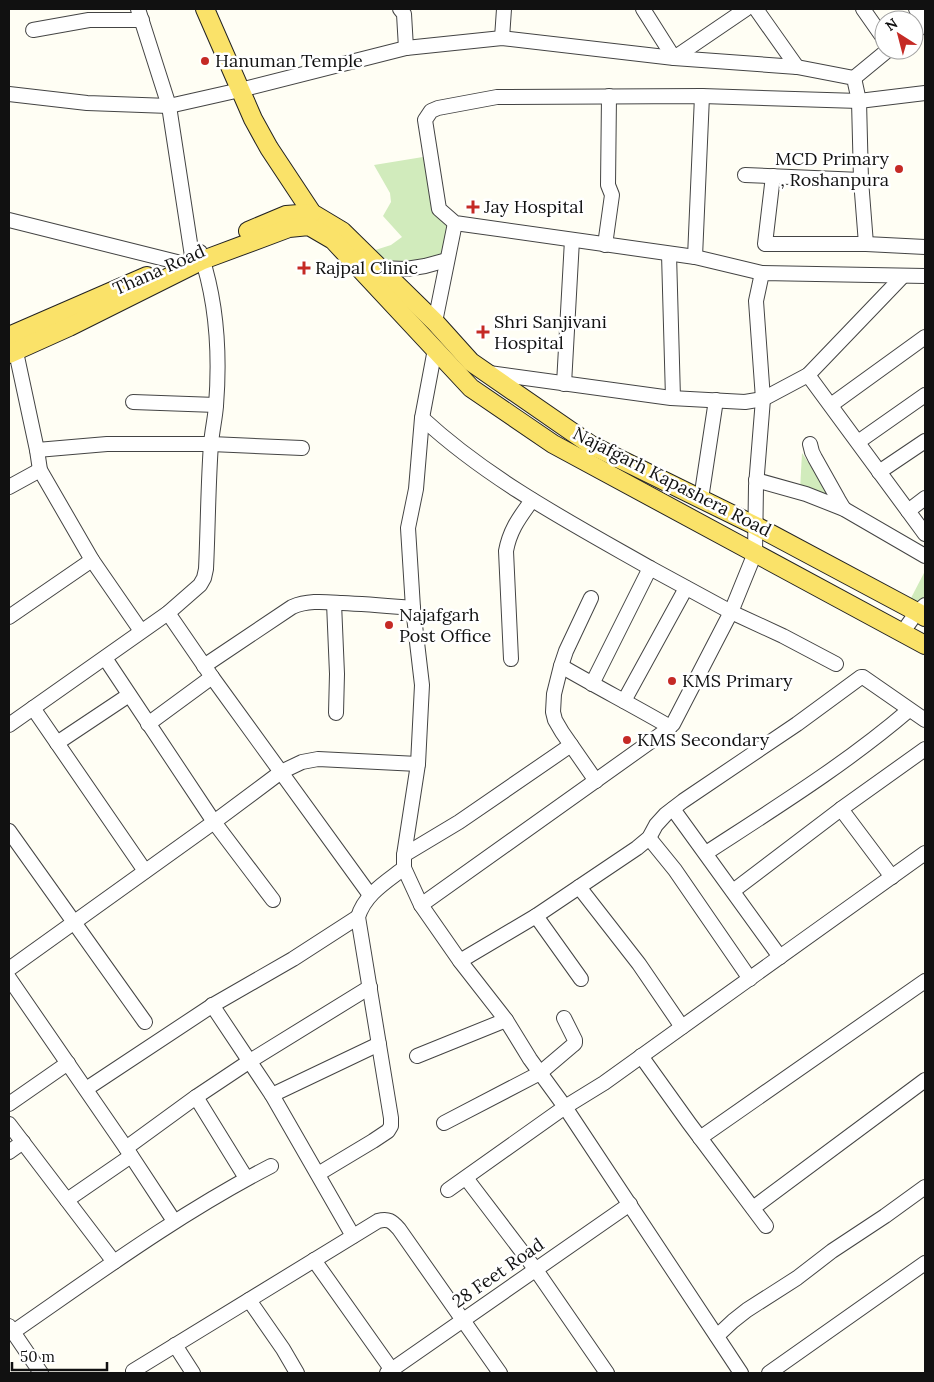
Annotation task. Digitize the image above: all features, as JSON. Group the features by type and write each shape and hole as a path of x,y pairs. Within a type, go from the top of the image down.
{"main road":[{"path":"206,9 253,118 310,220"},
{"name":"Thana Road","path":"11,344 286,215 310,220"},
{"name":"Najafgarh Kapashera Road","path":"310,220 342,231 434,322 471,362 591,445 756,526 922,611"},
{"name":"Najafgarh Kapashera Road","path":"310,220 333,240 471,388 553,444 925,645"},
{"path":"11,344 80,322 193,258"}],"street":[{"path":"400,9 404,14 406,48"},
{"path":"502,38 504,9"},
{"path":"643,9 674,58"},
{"path":"674,58 746,9"},
{"path":"756,9 797,67"},
{"path":"863,9 874,24"},
{"path":"916,9 925,23"},
{"path":"9,724 168,613 200,585 204,578 218,357 209,279 193,258 169,106 140,14 33,30"},
{"path":"9,94 87,103 169,106 406,48 502,38 674,58 797,67 854,78"},
{"path":"854,78 876,60"},
{"path":"854,78 859,101 861,180 866,244"},
{"path":"925,93 859,101 702,96 496,97 438,108 431,111 425,120 437,204 443,214 455,224 695,257 762,273 925,276"},
{"path":"605,245 612,195 608,184 609,96"},
{"path":"695,257 702,96"},
{"path":"745,174 861,180"},
{"path":"773,176 764,244 866,244 925,247"},
{"path":"9,220 193,258"},
{"path":"434,322 455,224"},
{"path":"564,384 572,240"},
{"path":"669,254 673,398"},
{"path":"378,268 406,269 448,260"},
{"path":"421,905 674,724 731,612 755,553 756,480 763,399 756,301 762,273"},
{"path":"486,373 673,398 745,402 763,399 808,375 903,276"},
{"path":"831,405 925,337"},
{"path":"11,344 37,450 40,470 92,560 141,631"},
{"path":"435,349 422,418 416,489 408,528 413,608 422,685 418,764 404,861 421,905 460,962 506,1020 530,1059 565,1107 742,1373"},
{"path":"808,375 925,534"},
{"path":"858,442 925,395"},
{"path":"701,499 716,400"},
{"path":"133,402 216,405"},
{"path":"422,418 444,438 508,485 549,511 731,612 783,636 836,664"},
{"path":"879,472 925,441"},
{"path":"37,450 107,444 211,444 302,448"},
{"path":"810,444 815,458 844,509"},
{"path":"9,487 40,470"},
{"path":"756,480 806,494 844,509 925,556"},
{"path":"908,511 925,498"},
{"path":"511,659 506,551 512,528 532,500"},
{"path":"9,617 92,560"},
{"path":"592,684 650,568"},
{"path":"624,701 686,588"},
{"path":"592,598 560,666 554,694 553,712 555,720 596,781"},
{"path":"148,724 208,672 292,606 301,603 334,603 413,608"},
{"path":"334,603 337,674 336,713"},
{"path":"902,633 922,611"},
{"path":"168,613 208,672 370,895"},
{"path":"104,658 214,822 273,900"},
{"path":"560,666 670,727"},
{"path":"460,962 536,916 638,848 649,838 656,825 673,809 861,677 925,720"},
{"path":"57,743 129,695"},
{"path":"33,708 145,871"},
{"path":"706,853 849,757 909,710"},
{"path":"318,1174 374,1141 388,1131 391,1126 358,917 361,907 370,895 404,861 571,745"},
{"path":"733,891 840,809 925,748"},
{"path":"9,969 281,772 302,762 318,759 418,764"},
{"path":"673,809 780,957"},
{"path":"840,809 892,877"},
{"path":"9,831 146,1022"},
{"path":"649,838 675,870 750,979"},
{"path":"448,1190 565,1107 604,1083 925,852"},
{"path":"579,887 638,964 682,1027"},
{"path":"536,916 581,979"},
{"path":"86,1090 212,1005 293,959 358,917"},
{"path":"9,978 14,995 68,1063 174,1221"},
{"path":"700,1138 925,981"},
{"path":"67,1200 196,1097 250,1061 370,987"},
{"path":"212,1005 272,1095 353,1236"},
{"path":"444,1123 540,1073 575,1043 564,1018"},
{"path":"417,1056 506,1020"},
{"path":"272,1095 379,1044"},
{"path":"641,1056 766,1226"},
{"path":"9,1104 68,1063"},
{"path":"753,1208 925,1080"},
{"path":"196,1097 246,1178"},
{"path":"9,1124 114,1262"},
{"path":"9,1152 23,1142"},
{"path":"41,1373 11,1329 174,1221 246,1178 271,1166"},
{"path":"466,1178 536,1270 607,1373"},
{"path":"717,1336 747,1310 797,1278 925,1187"},
{"name":"28 Feet Road","path":"391,1372 630,1204"},
{"path":"132,1371 378,1221 386,1219 393,1222 500,1373"},
{"path":"314,1260 391,1372"},
{"path":"769,1373 925,1262"},
{"path":"249,1300 283,1348 297,1373"},
{"path":"175,1345 193,1373"}],"green space":[{"path":"429,156 437,210 453,224 446,259 383,268 369,252 391,245 402,237 383,216 391,202 390,193 374,165"},
{"path":"802,453 837,505 800,490"},
{"path":"925,571 925,604 922,606 910,600"}],"place":[{"name":"Hanuman Temple","path":"205,61"},
{"name":"MCD Primary , Roshanpura","path":"899,169"},
{"name":"Jay Hospital","path":"473,207"},
{"name":"Rajpal Clinic","path":"304,268"},
{"name":"Shri Sanjivani Hospital","path":"483,332"},
{"name":"Najafgarh Post Office","path":"389,625"},
{"name":"KMS Primary","path":"672,681"},
{"name":"KMS Secondary","path":"627,740"}]}
